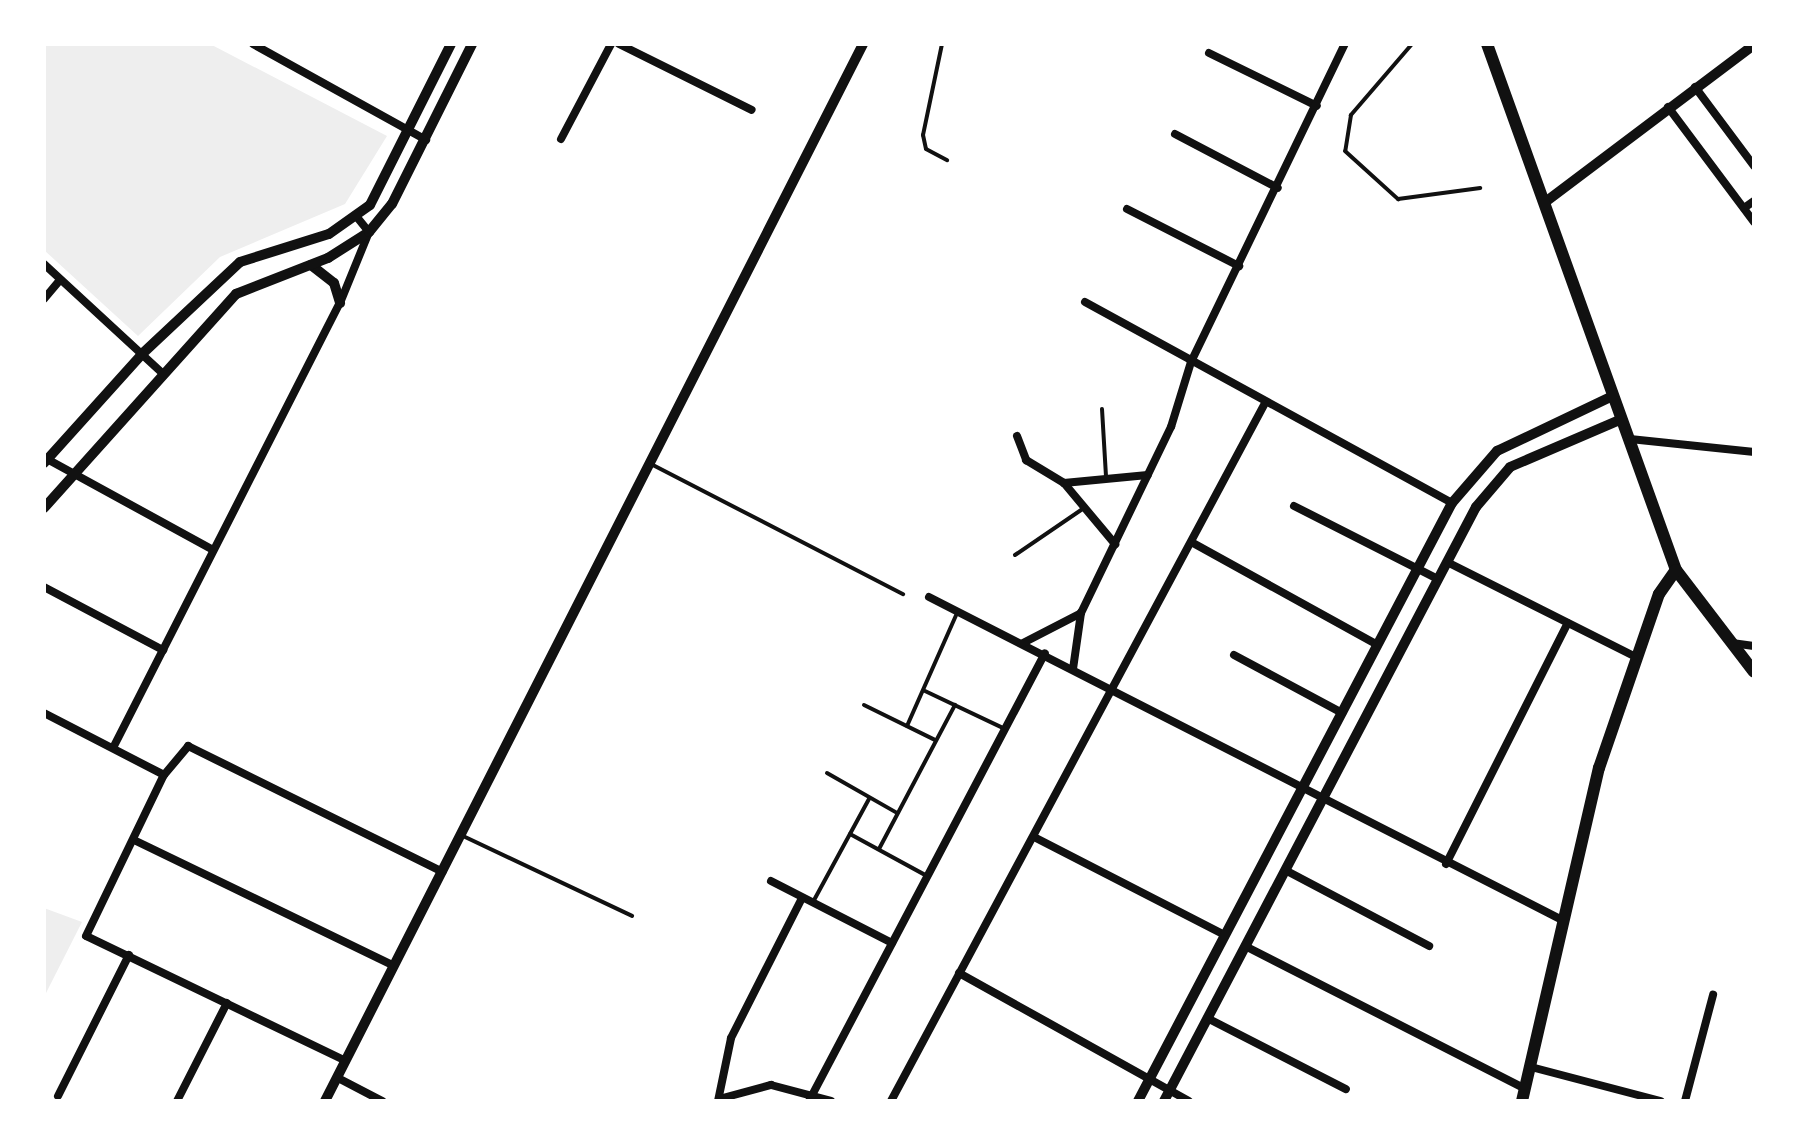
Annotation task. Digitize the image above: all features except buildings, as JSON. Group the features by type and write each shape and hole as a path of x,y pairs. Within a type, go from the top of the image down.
{"main road":[{"path":"1487,44 1676,570 1754,672"},
{"path":"1523,1095 1562,920 1636,657 1676,570"}],"street":[{"path":"253,44 267,47 426,140"},
{"path":"213,550 46,461 142,354 240,262 357,217 410,130 451,44"},
{"path":"114,746 340,303 369,232 426,140 472,44"},
{"path":"561,139 611,44"},
{"path":"619,44 752,110"},
{"path":"325,1101 393,965 463,836 647,462 863,44"},
{"path":"1073,669 1081,613 1148,475 1191,362 1278,188 1345,44"},
{"path":"1544,203 1754,45"},
{"path":"1209,53 1317,106"},
{"path":"1695,87 1754,166"},
{"path":"1668,107 1754,222"},
{"path":"1175,134 1278,188"},
{"path":"1744,208 1754,201"},
{"path":"1127,209 1239,266"},
{"path":"357,217 369,232"},
{"path":"44,508 236,294 354,247 369,232"},
{"path":"305,267 316,263 340,303"},
{"path":"44,264 162,373"},
{"path":"44,299 60,280"},
{"path":"1085,302 1264,405 1452,503"},
{"path":"1138,1101 1452,503 1497,451 1613,396"},
{"path":"891,1101 1116,689 1264,405"},
{"path":"1166,1096 1476,507 1510,467 1622,419"},
{"path":"1017,436 1026,460 1064,483 1115,544"},
{"path":"1630,439 1754,452"},
{"path":"1064,483 1148,475"},
{"path":"1294,506 1416,571 1438,579"},
{"path":"1193,543 1378,645"},
{"path":"1447,562 1636,657"},
{"path":"44,587 163,650"},
{"path":"929,597 959,608 1446,864 1562,920"},
{"path":"1023,643 1081,613"},
{"path":"1446,864 1568,623"},
{"path":"1731,643 1754,646"},
{"path":"809,1101 1045,653"},
{"path":"1234,655 1342,713"},
{"path":"44,713 114,746 164,775"},
{"path":"346,1061 86,936 136,841 164,775 188,746 443,872"},
{"path":"1034,837 1225,935"},
{"path":"136,841 393,965"},
{"path":"1285,870 1429,946"},
{"path":"771,881 801,900 813,902 892,943"},
{"path":"801,900 731,1038 718,1100 771,1085 814,1092 831,1101"},
{"path":"1245,946 1523,1095"},
{"path":"58,1096 129,955"},
{"path":"959,973 1151,1076 1166,1096 1189,1101"},
{"path":"1685,1101 1713,995"},
{"path":"177,1101 227,1003"},
{"path":"1207,1018 1346,1089"},
{"path":"1531,1067 1661,1101"},
{"path":"338,1078 382,1101"}],"lane":[{"path":"942,44 923,135 926,149 947,160"},
{"path":"1412,44 1351,115 1345,151 1398,199 1480,188"},
{"path":"1102,409 1106,479"},
{"path":"647,462 903,594"},
{"path":"1015,555 1084,508"},
{"path":"907,726 959,608"},
{"path":"925,691 1005,729"},
{"path":"864,705 935,740"},
{"path":"879,849 955,705"},
{"path":"827,773 897,813"},
{"path":"813,902 869,799"},
{"path":"850,834 927,876"},
{"path":"463,836 632,916"}],"shaded area":[{"path":"44,44 210,44 387,136 345,204 220,257 138,336 44,250"},
{"path":"44,908 82,922 44,997"}]}
